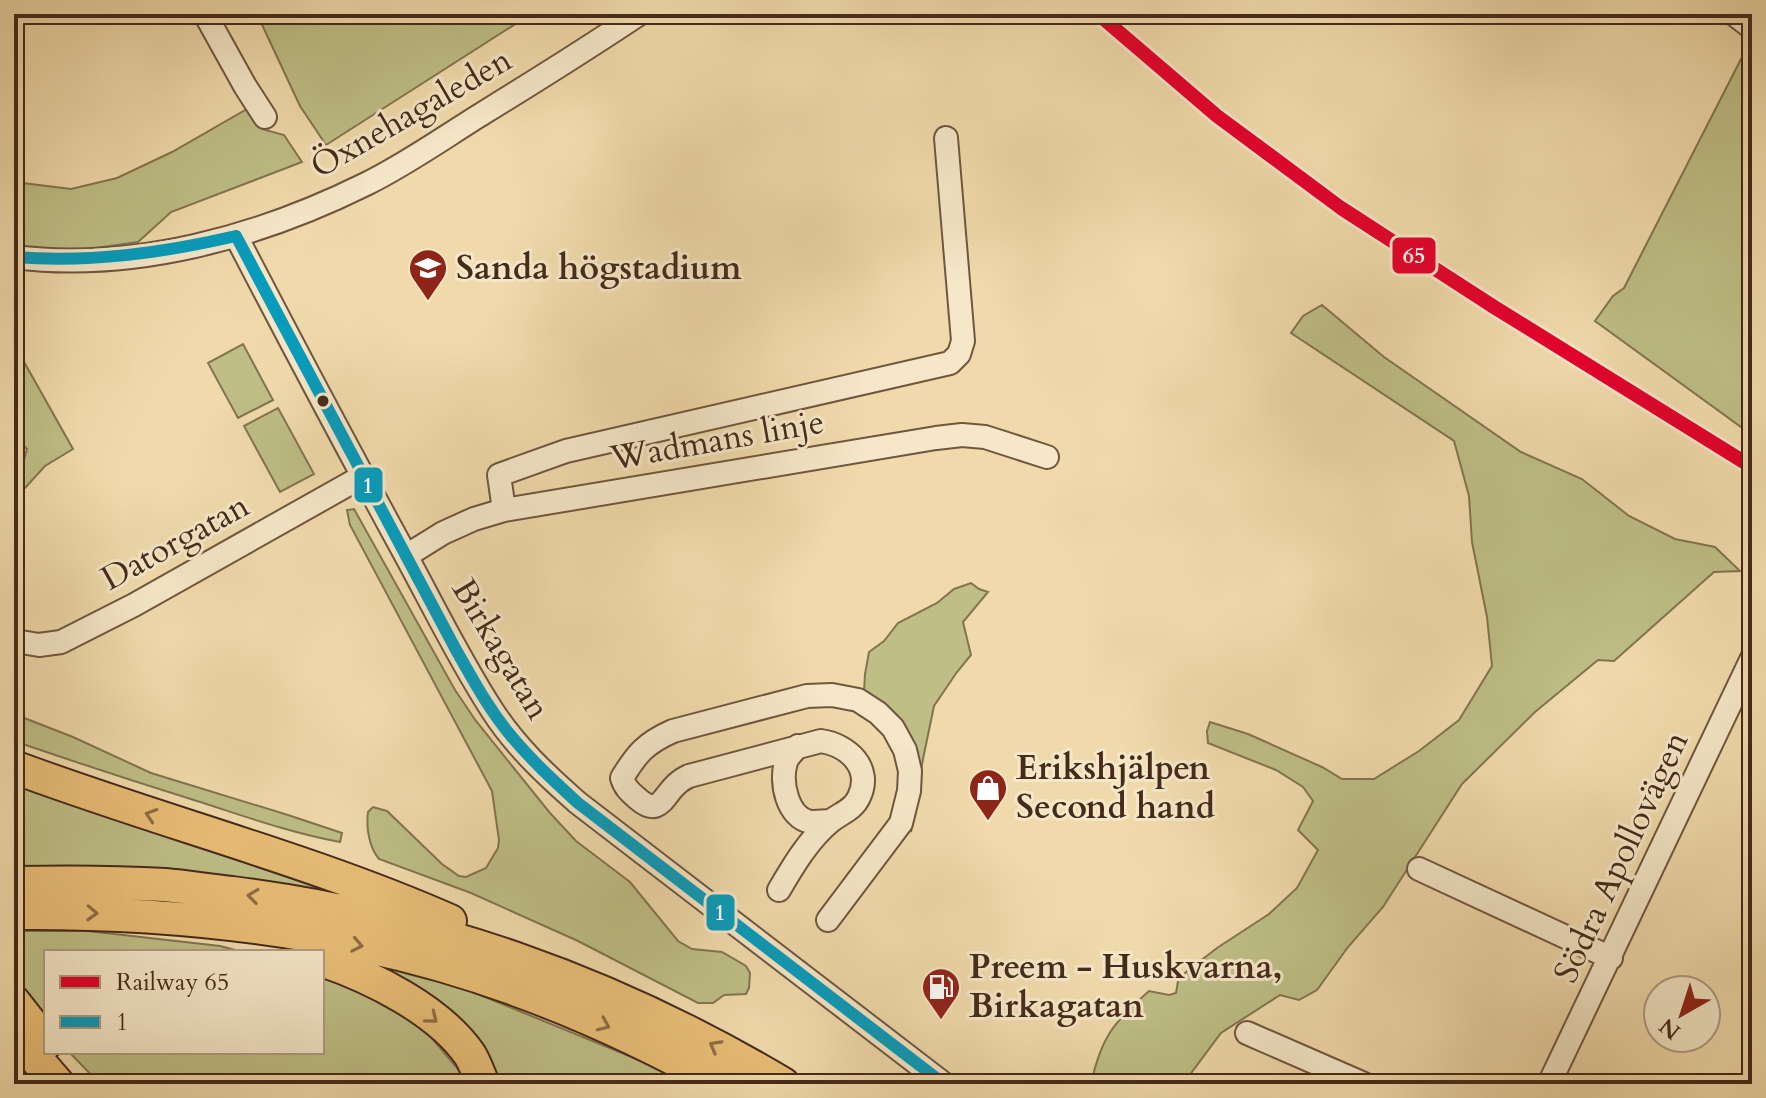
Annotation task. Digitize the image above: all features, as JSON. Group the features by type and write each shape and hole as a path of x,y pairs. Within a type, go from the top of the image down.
{"highway":[{"path":"14,767 401,899 475,932 546,969"},
{"path":"14,883 166,885 276,899 373,917 465,941 611,995 683,1029 783,1084"},
{"path":"14,913 86,912 169,917 271,929 366,946 458,970 535,996 668,1055 721,1084"},
{"path":"169,917 290,950"},
{"path":"324,961 382,986 419,1007 449,1031 470,1056 483,1084"},
{"path":"14,1002 44,1040"},
{"path":"14,1033 58,1084"},
{"path":"56,1054 82,1084"}],"street":[{"path":"205,14 265,117"},
{"name":"Öxnehagaleden","path":"14,257 72,260 181,249 264,228 295,216 368,183 639,14"},
{"path":"1734,14 1752,28"},
{"path":"504,510 499,475 566,451 950,363 959,354 963,341 946,138"},
{"name":"Birkagatan","path":"236,236 455,648 493,712 518,744 545,775 578,803 944,1084"},
{"name":"Wadmans linje","path":"406,556 443,533 504,510 949,436 985,437 1047,457"},
{"name":"Datorgatan","path":"14,639 39,645 61,642 134,605 363,476"},
{"name":"Södra Apollovägen","path":"1549,1084 1752,658"},
{"path":"779,890 800,856 831,821 858,800 863,785 855,757 834,743 821,741 798,746 689,776 677,784 663,802 653,807 645,805 629,791 622,778 634,759 653,740 673,731 807,696 832,695 858,700 893,728 905,750 910,771 909,791 901,823 828,920"},
{"path":"798,746 787,760 784,778 786,796 795,811 809,822 831,821"},
{"path":"1419,869 1611,958"},
{"path":"1247,1033 1364,1084"}],"green space":[{"path":"257,14 531,14 326,145 300,106"},
{"path":"1741,59 1752,67 1752,435 1595,321 1613,296 1624,288"},
{"path":"247,109 262,129 284,135 302,162 171,212 138,242 68,252 14,251 14,182 71,189 117,178 172,152"},
{"path":"1322,305 1384,357 1521,452 1582,479 1629,516 1675,539 1715,547 1740,571 1714,572 1614,661 1598,660 1535,712 1462,784 1383,907 1348,947 1317,990 1299,1000 1280,995 1221,1033 1183,1084 1091,1084 1105,1042 1127,1012 1149,991 1169,995 1176,993 1178,981 1186,972 1269,914 1297,888 1318,850 1298,830 1313,801 1303,787 1276,770 1208,743 1210,722 1248,734 1342,779 1374,779 1419,751 1459,720 1492,666 1487,617 1472,542 1469,496 1454,441 1291,333 1303,316"},
{"path":"14,344 73,449 45,466 25,488 16,488 27,449 14,436"},
{"path":"243,344 273,400 238,418 208,363"},
{"path":"278,408 314,474 280,492 244,426"},
{"path":"354,509 455,690 550,813 576,841 630,882 678,941 692,949 722,952 746,966 750,973 746,994 724,995 713,1003 698,1003 578,941 471,893 379,859 368,831 368,812 373,807 387,811 442,864 459,876 466,877 486,868 498,848 499,840 492,791 350,525 347,510"},
{"path":"971,583 988,592 963,622 971,655 934,706 911,832 915,787 864,691 869,652 884,641 898,623 937,603 954,589"},
{"path":"14,714 151,773 342,833 340,842 268,824 14,741"},
{"path":"14,782 400,908 165,870 14,867"},
{"path":"14,931 88,931 235,950 44,950 44,1020 14,983"},
{"path":"330,954 463,988 656,1067 689,1084 488,1084 473,1049"},
{"path":"324,976 373,995 421,1025 467,1080 467,1084 100,1084 71,1054 324,1054"}],"rail line":[{"name":"65","path":"1098,14 1217,116 1341,208 1752,467"}],"transit line":[{"name":"1","path":"236,236 455,648 488,705 512,737 578,803 944,1084"},
{"name":"1","path":"14,257 70,259 126,255 236,236"}],"place":[{"name":"Sanda högstadium","path":"428,302"},
{"name":"Erikshjälpen Second hand","path":"988,822"},
{"name":"Preem - Huskvarna, Birkagatan","path":"941,1021"}]}
